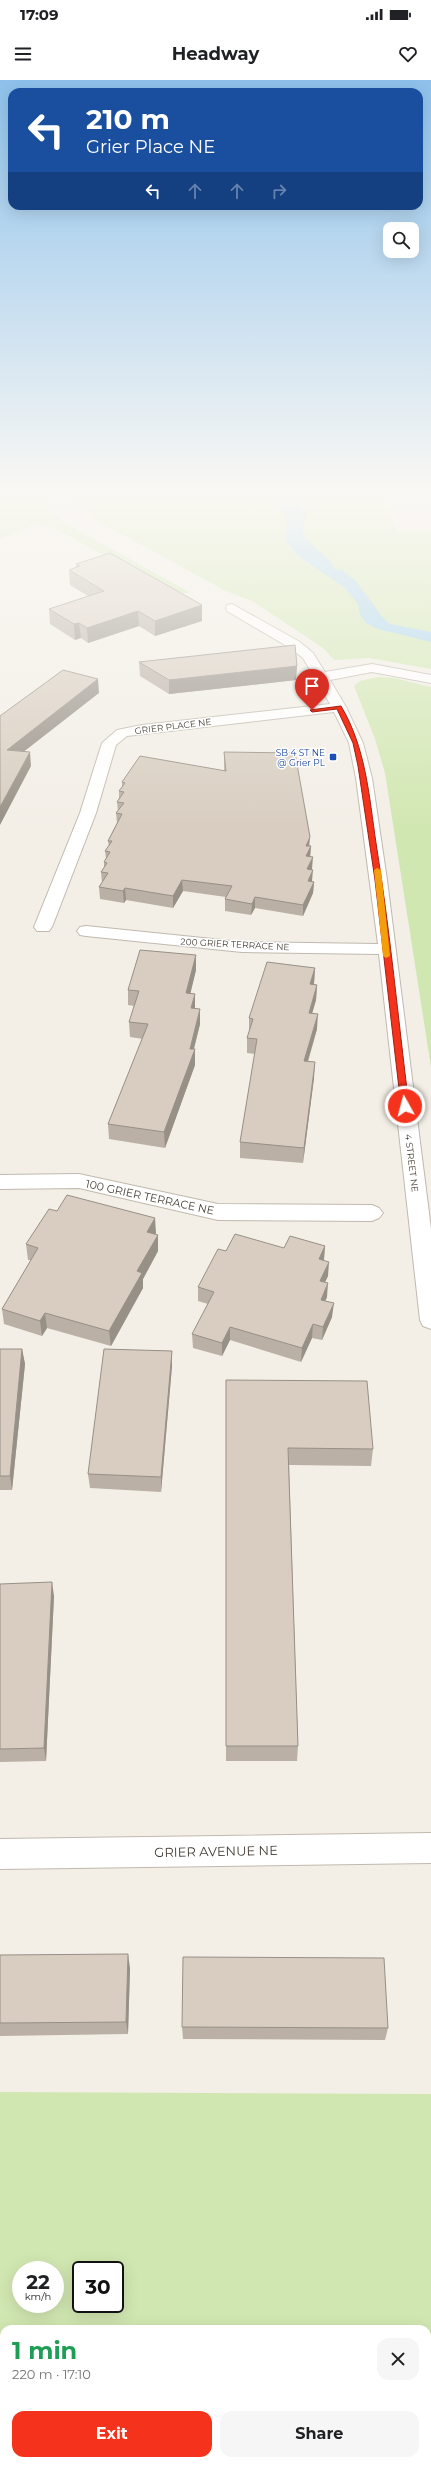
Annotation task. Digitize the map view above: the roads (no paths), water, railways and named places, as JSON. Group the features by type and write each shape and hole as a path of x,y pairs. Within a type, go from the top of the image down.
{"street":[{"name":"4 STREET NE","path":"232,608 295,645 308,656 323,677 356,743 364,778 379,880 385,949 431,1320"},
{"path":"323,677 372,668 431,678"},
{"name":"GRIER PLACE NE","path":"43,927 88,813 109,743 122,733 142,729 339,707"},
{"name":"200 GRIER TERRACE NE","path":"86,931 234,946 385,949"},
{"name":"100 GRIER TERRACE NE","path":"0,1182 79,1181 218,1212 372,1213"},
{"name":"GRIER AVENUE NE","path":"0,1854 431,1848"}],"water":[{"path":"358,606 374,606 383,618 390,624 431,632 431,642 378,629 366,623 360,615"}],"place":[{"name":"SB 4 ST NE @ Grier PL","path":"333,757"}]}
